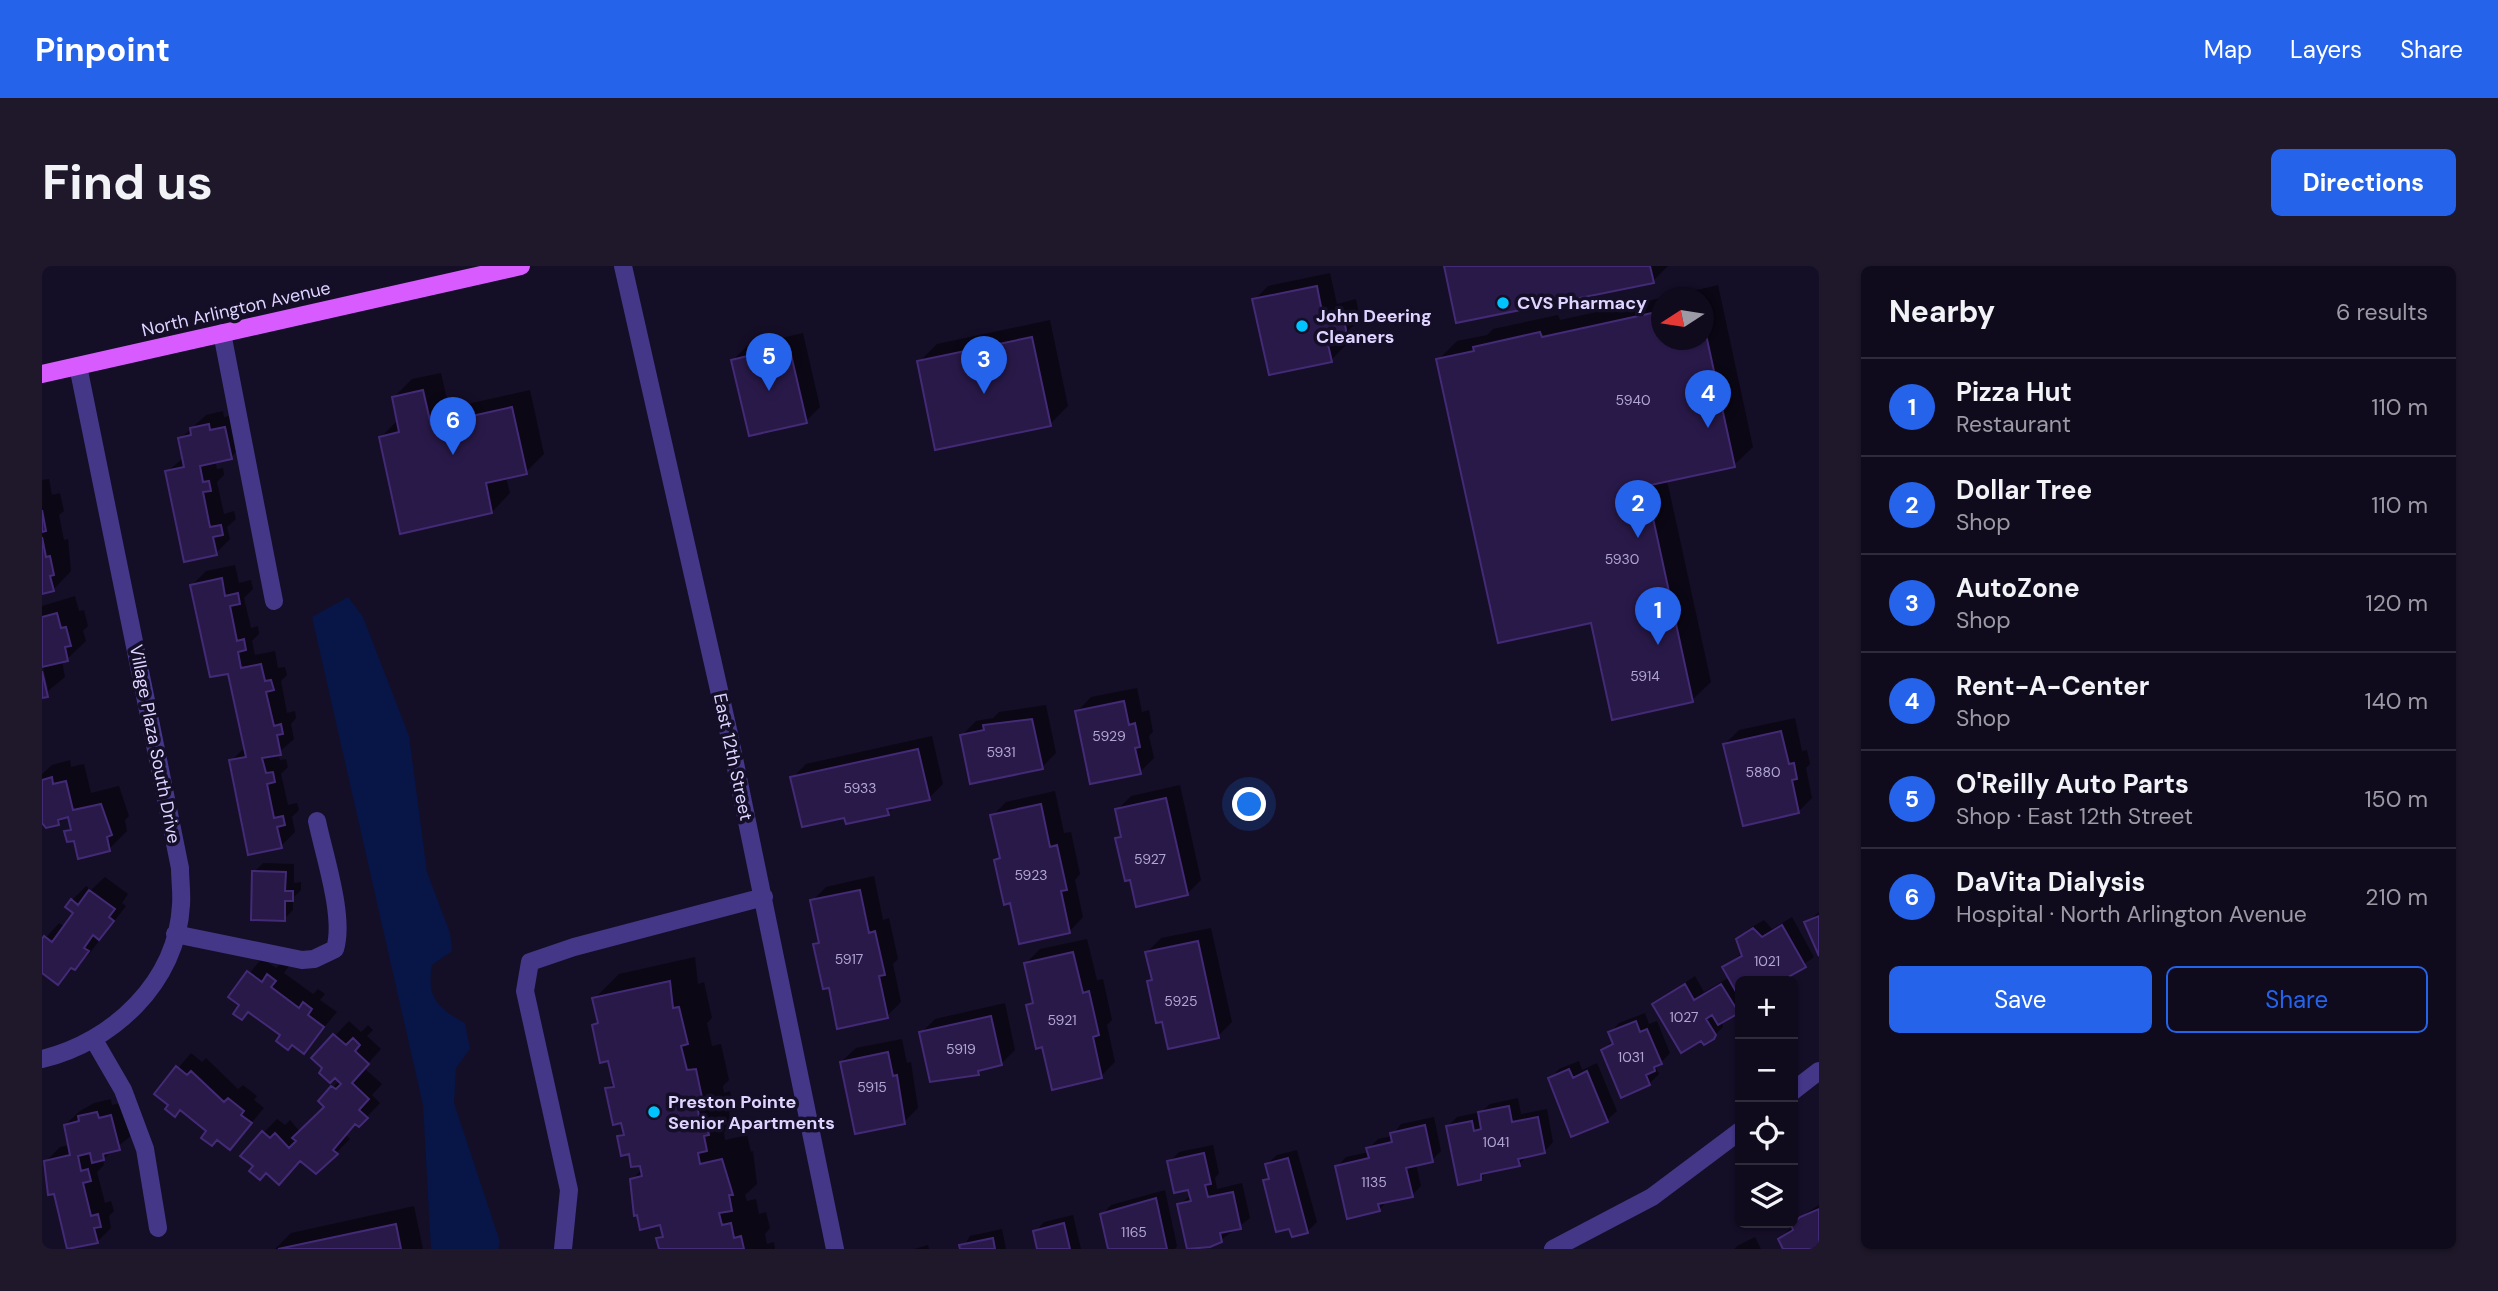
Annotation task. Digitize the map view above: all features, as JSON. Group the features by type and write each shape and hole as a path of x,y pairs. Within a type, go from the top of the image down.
{"main road":[{"name":"North Arlington Avenue","path":"42,374 522,266"}],"street":[{"name":"East 12th Street","path":"623,266 764,897 835,1249"},
{"path":"222,333 274,601"},
{"name":"Village Plaza South Drive","path":"42,1059 94,1040 125,1017 143,999 164,967 181,906 180,867 78,366"},
{"path":"174,934 302,960 314,959 335,949 339,938 337,919 317,821"},
{"path":"563,1249 569,1190 531,1027 525,991 530,962 574,947 764,897"},
{"path":"94,1040 123,1090 145,1149 159,1228"},
{"path":"1798,1087 1819,1071"},
{"path":"1553,1249 1653,1197 1735,1135"}],"shaded area":[{"path":"348,597 363,617 409,736 427,872 450,933 452,951 432,965 431,986 441,1007 465,1023 470,1049 456,1068 454,1103 500,1242 498,1249 431,1249 423,1105 312,617"}],"building":[{"name":"CVS Pharmacy","path":"1444,266 1650,266 1654,283 1456,323"},
{"name":"John Deering Cleaners","path":"1317,286 1323,317 1343,313 1347,336 1327,340 1332,362 1269,375 1252,299"},
{"path":"1651,313 1651,350 1709,350 1735,467 1646,486 1693,702 1612,720 1591,623 1498,643 1436,359 1474,351 1473,347 1540,332 1542,337"},
{"path":"1032,337 1051,426 935,450 917,361"},
{"path":"789,346 807,423 749,436 731,360"},
{"path":"423,390 431,425 512,407 527,474 486,483 492,513 400,534 379,437 399,432 392,397"},
{"path":"209,424 210,430 225,427 232,459 200,466 203,482 209,481 211,491 203,492 210,527 221,525 223,535 213,537 217,555 184,562 165,471 184,467 178,438 191,435 190,428"},
{"path":"42,510 46,531 42,532"},
{"path":"42,537 46,557 50,556 54,575 50,576 54,591 42,594"},
{"path":"222,578 225,596 238,593 240,604 230,606 237,641 244,639 246,650 238,652 241,668 261,664 265,681 271,680 274,690 266,692 274,726 281,724 283,734 277,735 281,755 262,758 266,773 273,772 275,782 267,784 274,818 283,816 285,825 277,827 282,848 248,855 229,760 246,757 228,674 210,677 190,585"},
{"path":"57,613 61,628 66,627 71,646 65,647 68,661 42,667 42,617"},
{"path":"42,671 48,697 42,698"},
{"path":"1124,701 1129,725 1135,723 1140,747 1135,748 1141,774 1090,784 1075,711"},
{"path":"1032,719 1043,769 970,784 960,735 984,730 983,725"},
{"path":"1781,731 1789,764 1794,763 1797,779 1792,780 1799,813 1743,826 1723,744"},
{"path":"918,749 930,800 887,809 889,815 846,824 844,818 802,827 790,777"},
{"path":"52,777 53,784 66,781 73,810 101,804 112,835 107,837 110,851 78,859 74,841 67,842 64,831 71,830 68,817 58,820 59,825 46,828 42,823 42,780"},
{"path":"1166,798 1188,895 1136,907 1130,880 1125,881 1115,838 1121,837 1115,809"},
{"path":"1041,804 1050,847 1057,845 1067,890 1061,891 1070,933 1019,944 1010,903 1004,905 994,860 1000,858 990,815"},
{"path":"252,871 286,872 285,891 293,891 293,901 285,901 285,921 251,920"},
{"path":"89,890 115,909 109,917 114,921 99,940 93,935 84,948 89,951 75,970 71,968 58,985 42,973 42,939 44,936 52,942 73,913 65,907 71,899 78,905"},
{"path":"860,890 869,933 875,931 885,975 879,976 888,1018 837,1029 829,988 823,989 813,944 819,943 810,900"},
{"path":"1819,916 1819,956 1804,922"},
{"path":"1782,925 1806,967 1790,976 1735,976 1735,990 1722,967 1742,956 1736,939 1753,928 1762,937"},
{"path":"1198,941 1219,1038 1168,1049 1162,1022 1156,1023 1147,981 1152,980 1145,952"},
{"path":"1073,952 1083,993 1089,991 1099,1035 1093,1037 1102,1078 1052,1090 1042,1047 1036,1049 1026,1005 1033,1003 1024,963"},
{"path":"247,971 262,982 267,974 276,981 271,987 299,1008 303,1002 312,1009 308,1015 324,1027 304,1054 292,1045 288,1050 276,1041 280,1035 248,1012 242,1020 233,1014 239,1005 228,997"},
{"name":"Preston Pointe Senior Apartments","path":"670,981 673,1008 679,1007 688,1044 681,1046 687,1070 696,1069 704,1107 698,1109 699,1117 705,1115 709,1135 704,1136 707,1151 698,1153 700,1164 722,1159 733,1195 729,1195 732,1211 719,1213 722,1225 731,1223 734,1238 741,1236 744,1249 659,1249 656,1238 663,1237 660,1225 640,1230 637,1215 634,1216 630,1179 642,1176 640,1166 631,1167 629,1154 621,1156 617,1136 624,1135 621,1123 613,1125 605,1088 614,1087 608,1061 600,1063 592,1025 598,1023 592,998"},
{"path":"1685,984 1694,1000 1721,984 1735,1007 1735,1015 1718,1025 1712,1015 1706,1019 1716,1035 1714,1039 1704,1045 1701,1041 1681,1053 1652,1004"},
{"path":"991,1016 1002,1065 978,1071 979,1075 930,1082 919,1032"},
{"path":"1636,1021 1640,1032 1647,1029 1662,1064 1646,1075 1650,1085 1621,1098 1601,1050 1613,1044 1608,1032"},
{"path":"333,1034 346,1045 353,1038 360,1045 355,1051 369,1064 352,1083 369,1099 359,1110 368,1118 359,1127 355,1124 333,1150 338,1154 316,1174 300,1161 279,1185 266,1173 260,1180 249,1171 253,1166 240,1156 262,1131 270,1138 275,1133 289,1148 296,1141 292,1138 324,1107 318,1101 331,1086 336,1089 341,1084 335,1078 330,1083 319,1073 322,1068 311,1058"},
{"path":"888,1052 893,1076 897,1075 905,1124 855,1134 840,1062"},
{"path":"176,1066 187,1075 191,1071 224,1102 228,1098 244,1111 241,1115 252,1123 230,1150 217,1140 212,1146 201,1138 206,1131 180,1110 175,1117 165,1109 168,1105 154,1094"},
{"path":"1569,1069 1573,1078 1587,1071 1608,1122 1571,1137 1548,1078"},
{"path":"1509,1106 1512,1122 1538,1117 1545,1153 1518,1159 1520,1166 1481,1174 1481,1180 1458,1185 1446,1126 1472,1121 1474,1131 1481,1129 1478,1112"},
{"path":"97,1112 99,1118 111,1115 120,1150 103,1154 104,1160 92,1163 90,1153 78,1156 81,1171 88,1169 91,1181 83,1183 91,1216 98,1214 101,1227 94,1228 98,1243 67,1249 54,1194 48,1195 44,1161 70,1155 64,1125 79,1121 78,1116"},
{"path":"1425,1125 1433,1162 1406,1168 1413,1197 1378,1204 1380,1211 1347,1219 1335,1166 1369,1158 1366,1148 1392,1142 1390,1133"},
{"path":"1204,1153 1211,1184 1205,1185 1208,1197 1233,1192 1241,1229 1220,1233 1222,1242 1210,1247 1187,1249 1177,1204 1191,1201 1188,1190 1174,1193 1167,1161"},
{"path":"1288,1158 1308,1233 1292,1237 1289,1229 1276,1232 1263,1180 1269,1179 1265,1164"},
{"path":"1156,1198 1167,1249 1108,1249 1100,1214"},
{"path":"1819,1209 1819,1249 1783,1249 1778,1239 1792,1228 1798,1228 1800,1217"},
{"path":"1064,1223 1070,1249 1037,1249 1033,1231"},
{"path":"396,1224 401,1249 278,1249"},
{"path":"993,1238 995,1249 960,1249 959,1245"}],"place":[{"name":"CVS Pharmacy","path":"1503,303"},
{"name":"John Deering Cleaners","path":"1302,326"},
{"name":"O'Reilly Auto Parts","path":"769,391"},
{"name":"AutoZone","path":"984,394"},
{"name":"Rent-A-Center","path":"1708,428"},
{"name":"DaVita Dialysis","path":"453,455"},
{"name":"Dollar Tree","path":"1638,538"},
{"name":"Pizza Hut","path":"1658,645"},
{"name":"Preston Pointe Senior Apartments","path":"654,1112"}]}
